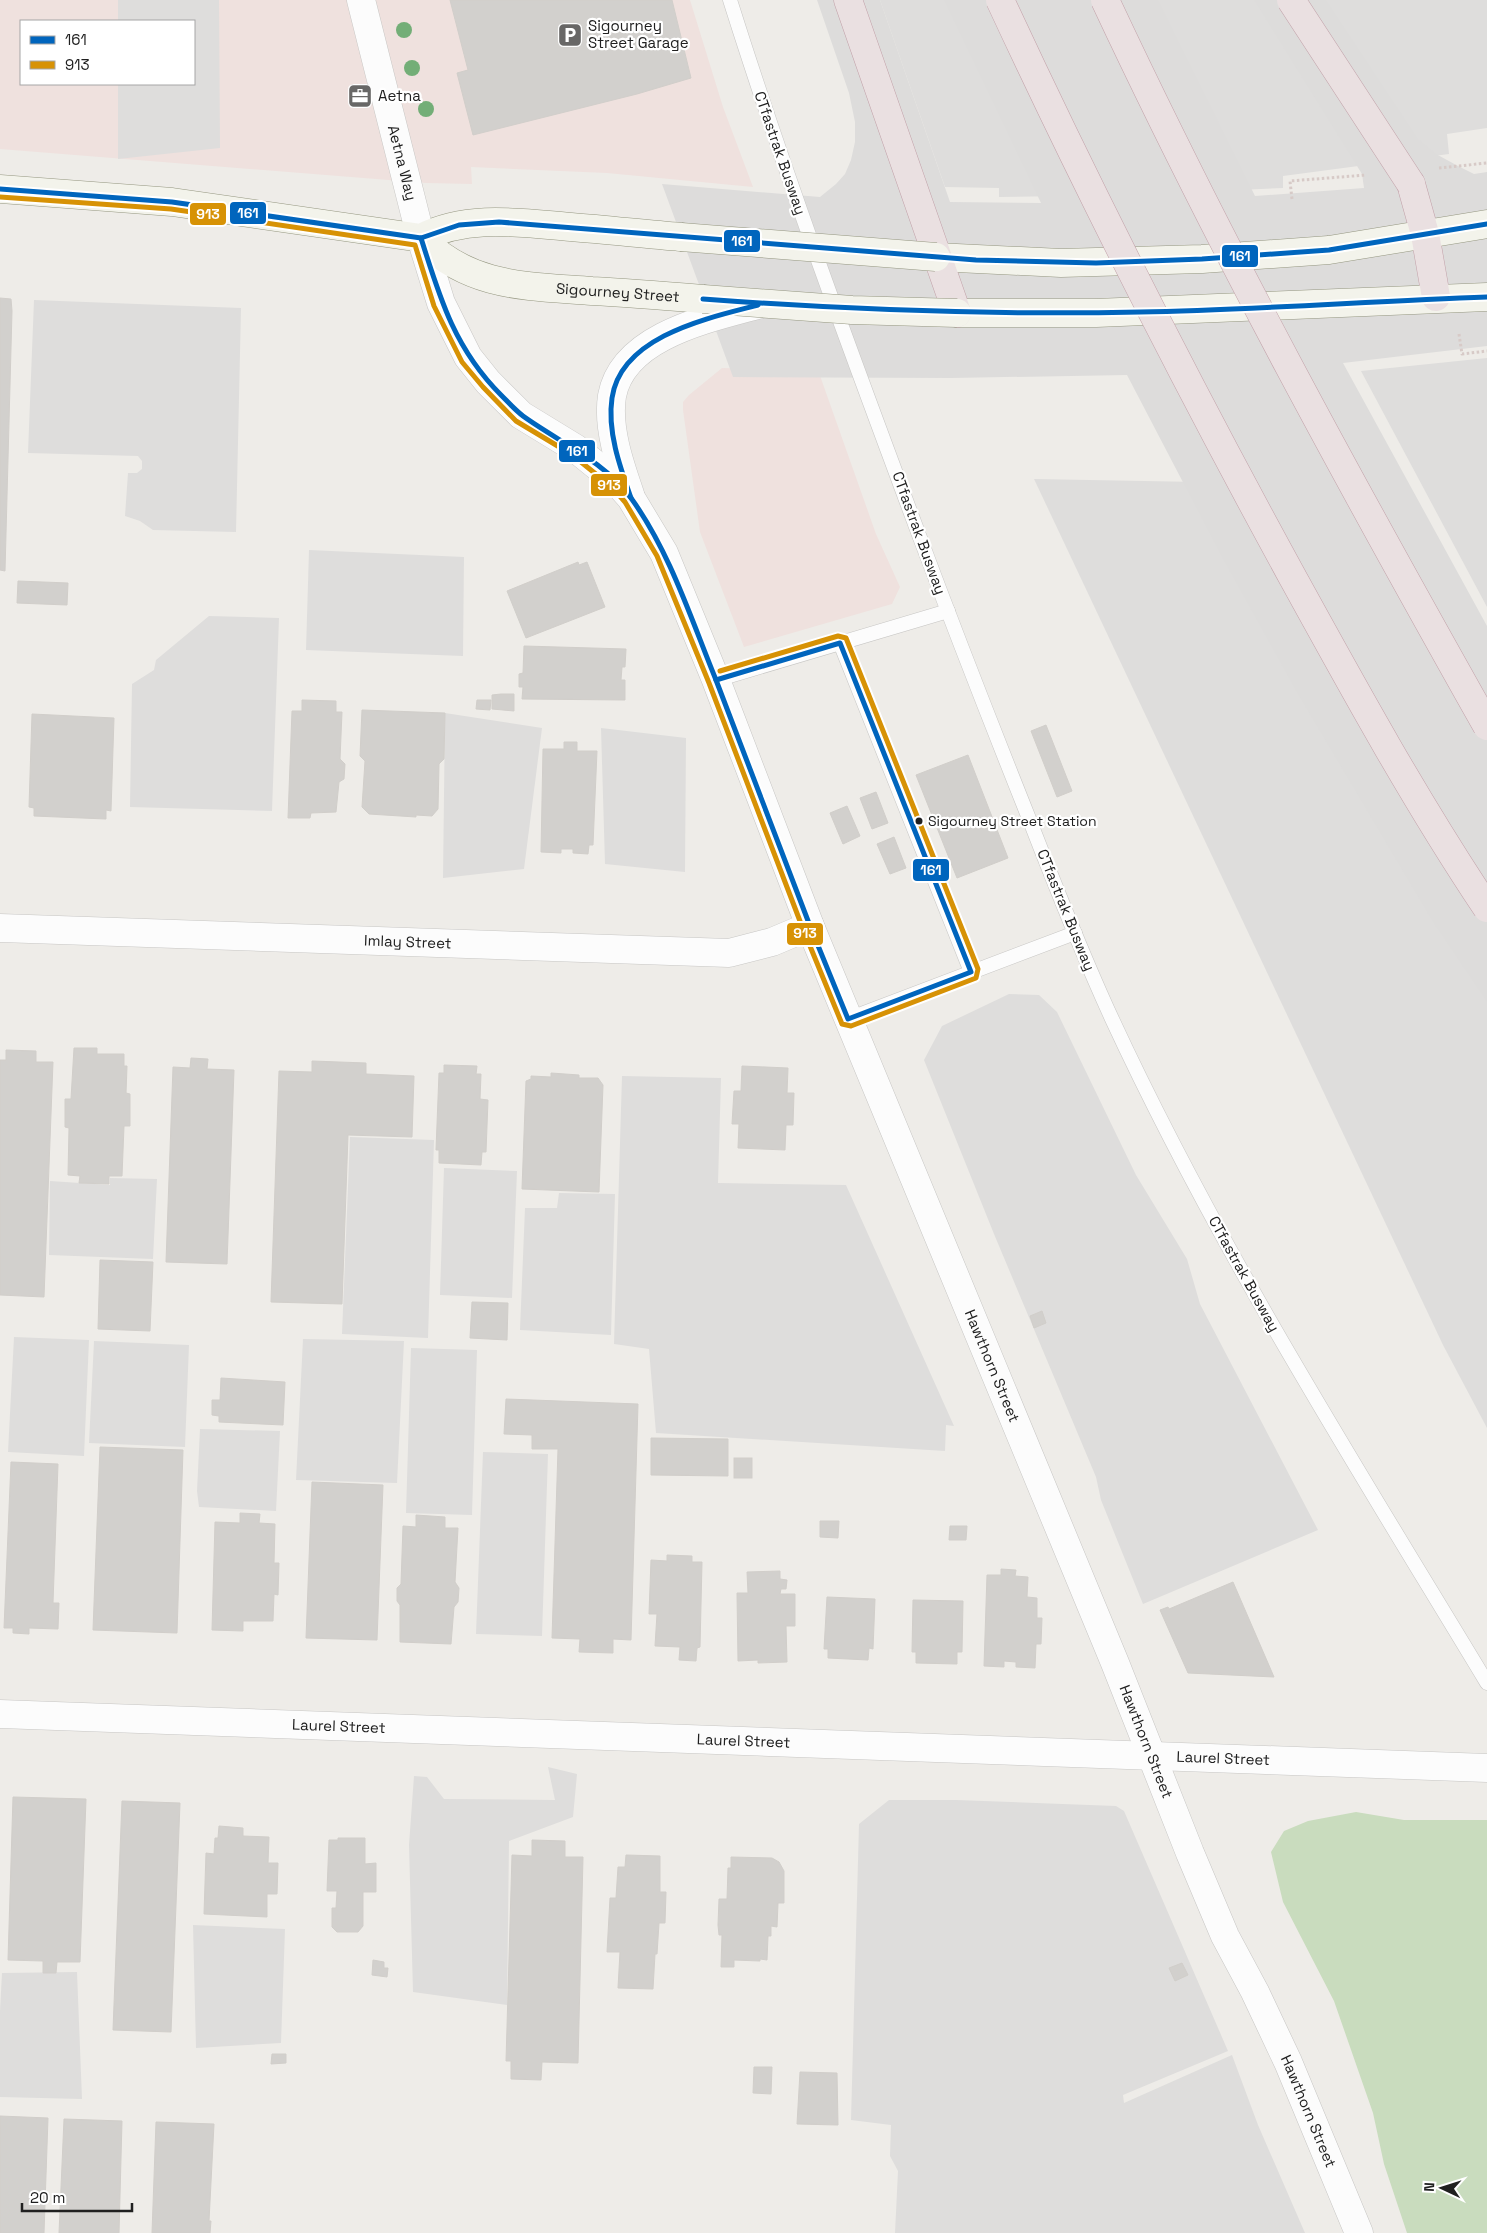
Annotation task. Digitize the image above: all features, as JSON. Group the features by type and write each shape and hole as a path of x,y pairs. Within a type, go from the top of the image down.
{"highway":[{"path":"848,0 957,313"},
{"path":"1000,0 1081,170 1226,455 1384,740 1487,908"},
{"path":"1105,0 1176,145 1284,356 1371,518 1487,726"},
{"path":"1291,0 1410,184 1425,234 1436,297"}],"main road":[{"path":"0,189 172,202 421,238 445,227 481,222 543,225 936,257 1052,263 1169,261 1329,250 1487,224"},
{"name":"Sigourney Street","path":"421,238 443,258 458,266 513,285 707,308 763,304 852,310 957,313 1096,313 1487,296"}],"street":[{"name":"Aetna Way","path":"361,0 421,238"},
{"name":"Hawthorn Street","path":"421,238 441,303 468,356 488,382 521,415 575,448 596,464 631,498"},
{"name":"Hawthorn Street","path":"707,308 676,330 653,342 636,356 616,382 612,397 613,426 621,466 631,498 664,553 716,680 810,926 1152,1756 1190,1853 1225,1936 1255,1992 1288,2062 1359,2233"},
{"name":"Imlay Street","path":"0,928 730,954 772,942 810,926"},
{"name":"Laurel Street","path":"0,1714 1487,1768"}],"lane":[{"name":"CTfastrak Busway","path":"730,0 804,224 948,611 1075,933 1112,1018 1148,1093 1235,1259 1330,1424 1487,1683"},
{"path":"716,680 948,611"},
{"path":"840,643 971,972"},
{"path":"848,1019 1075,933"}],"path":[{"path":"1292,199 1290,181 1372,174"},
{"path":"1459,334 1462,354 1487,351"}],"shaded area":[{"name":"Aetna","path":"0,0 690,0 723,107 753,187 607,173 471,167 472,184 426,183 0,149"},
{"path":"118,0 219,0 220,148 118,159 118,85 195,85 195,20 118,20"},
{"path":"880,0 1487,0 1487,128 1447,134 1449,154 1283,176 1283,188 1127,195 999,197 999,188 945,187"},
{"path":"34,300 241,308 236,532 153,530 140,521 125,516 128,473 137,473 142,469 142,461 138,456 28,453"},
{"path":"1487,358 1487,607 1361,371"},
{"path":"722,368 818,370 876,534 900,587 892,604 744,647 700,532 683,410 683,402 689,395"},
{"path":"1034,479 1199,482 1487,983 1487,1428 1443,1345"},
{"path":"309,550 464,557 463,656 306,650"},
{"path":"209,616 279,618 272,811 130,807 132,684 154,670 156,660"},
{"path":"445,713 542,728 524,869 443,878"},
{"path":"601,728 686,738 685,872 605,864"},
{"path":"1009,994 1039,995 1057,1012 1136,1175 1187,1259 1200,1304 1318,1530 1143,1604 1101,1500 1096,1477 994,1234 924,1060 942,1026"},
{"path":"622,1076 721,1078 718,1183 846,1185 954,1426 946,1425 945,1451 656,1433 649,1349 614,1344"},
{"path":"350,1137 434,1140 428,1338 342,1334"},
{"path":"444,1168 517,1171 512,1298 440,1295"},
{"path":"110,1178 157,1179 153,1259 49,1255 50,1181 110,1185"},
{"path":"559,1193 615,1194 611,1335 520,1330 525,1208 557,1208"},
{"path":"14,1337 89,1340 84,1456 8,1452"},
{"path":"303,1339 404,1341 397,1483 296,1480"},
{"path":"94,1341 189,1345 185,1447 89,1443"},
{"path":"411,1348 477,1350 472,1515 406,1513"},
{"path":"200,1429 280,1431 276,1511 199,1507 197,1491"},
{"path":"483,1452 548,1454 542,1636 476,1634"},
{"path":"548,1767 577,1774 573,1817 509,1841 507,2005 413,1992 409,1845 414,1776 427,1777 444,1799 555,1800"},
{"path":"889,1800 956,1800 1116,1806 1124,1811 1228,2051 1123,2095 1124,2103 1232,2055 1258,2125 1305,2233 895,2233 898,2171 890,2156 891,2125 851,2120 859,1824"},
{"path":"193,1925 285,1929 281,2043 196,2048"},
{"path":"77,1972 82,2099 0,2097 2,1973"}],"green space":[{"path":"1356,1812 1404,1820 1487,1820 1487,2233 1407,2233 1384,2164 1373,2113 1334,2001 1283,1902 1271,1852 1284,1831 1308,1821"}],"pier":[{"path":"817,0 880,0 950,202 1041,203 944,0 1158,0 1255,196 1364,188 1362,174 1254,0 1326,0 1418,139 1436,154 1474,174 1487,172 1487,346 1343,363 1487,626 1487,1002 1433,922 1295,689 1222,557 1127,375 951,378 733,377 662,184 820,197 845,174 851,160 855,142 855,122 849,93"}],"building":[{"name":"Sigourney Street Garage","path":"450,0 672,0 691,78 637,94 473,135 457,73 468,70"},
{"path":"0,298 11,299 12,311 5,571 0,570"},
{"path":"578,562 579,565 587,562 605,607 526,638 507,591"},
{"path":"18,581 68,583 67,605 17,603"},
{"path":"524,646 626,649 625,667 622,667 621,680 625,680 625,700 522,699 523,687 519,687 519,674 523,673"},
{"path":"514,694 514,711 492,709 492,695"},
{"path":"302,700 336,701 336,712 342,712 340,759 345,764 344,779 339,782 336,812 311,813 310,818 288,818 292,711 302,711"},
{"path":"477,700 491,700 490,710 476,709"},
{"path":"362,710 445,713 444,759 439,764 438,809 432,816 416,815 416,817 369,814 362,807 365,761 360,756"},
{"path":"32,714 114,718 111,811 106,810 106,819 34,816 34,808 29,807"},
{"path":"1046,725 1072,791 1057,797 1031,731"},
{"path":"564,742 577,742 577,751 597,751 593,845 589,845 588,854 573,853 573,849 561,849 561,853 541,852 543,749 564,749"},
{"path":"968,755 1008,858 957,878 916,775"},
{"path":"876,792 888,823 872,829 860,798"},
{"path":"847,806 860,836 843,844 830,813"},
{"path":"894,837 906,868 890,874 877,844"},
{"path":"74,1048 97,1048 97,1054 124,1054 124,1066 127,1066 126,1093 130,1094 130,1126 124,1126 122,1176 109,1176 109,1184 79,1183 80,1176 68,1175 69,1128 65,1127 65,1099 71,1099"},
{"path":"6,1050 36,1051 36,1062 53,1062 44,1297 0,1295 0,1060 6,1060"},
{"path":"191,1058 208,1059 207,1069 234,1070 227,1264 166,1262 173,1067 190,1068"},
{"path":"312,1061 366,1063 366,1074 414,1076 412,1137 348,1135 342,1304 271,1302 279,1071 312,1072"},
{"path":"444,1065 477,1066 476,1074 481,1074 480,1099 488,1100 486,1152 482,1152 481,1165 439,1163 439,1150 436,1150 439,1073 444,1073"},
{"path":"742,1066 788,1068 787,1093 794,1093 793,1125 786,1125 785,1150 738,1148 739,1124 732,1124 734,1091 741,1091"},
{"path":"551,1073 579,1075 579,1078 598,1078 603,1085 599,1192 522,1189 526,1081 531,1079 531,1076 551,1077"},
{"path":"100,1260 153,1262 150,1331 98,1329"},
{"path":"472,1302 508,1303 507,1340 470,1338"},
{"path":"1042,1311 1046,1323 1034,1328 1030,1316"},
{"path":"221,1378 285,1382 283,1425 219,1422 219,1416 212,1415 212,1400 220,1400"},
{"path":"506,1399 638,1404 631,1640 613,1639 613,1653 579,1652 580,1639 552,1638 558,1449 532,1449 532,1435 504,1434"},
{"path":"651,1438 728,1439 728,1476 651,1475"},
{"path":"100,1447 183,1450 177,1633 93,1630"},
{"path":"734,1458 752,1458 752,1478 734,1478"},
{"path":"11,1462 58,1464 53,1603 59,1603 58,1629 29,1628 29,1634 13,1633 13,1628 4,1628"},
{"path":"312,1482 383,1485 377,1640 306,1638"},
{"path":"240,1513 260,1514 259,1523 275,1524 274,1563 279,1563 278,1595 274,1594 273,1621 243,1621 243,1631 212,1630 215,1522 240,1523"},
{"path":"416,1515 445,1517 445,1528 458,1528 455,1582 459,1588 458,1602 454,1607 451,1644 400,1642 400,1605 397,1601 397,1588 401,1584 403,1526 416,1527"},
{"path":"820,1521 839,1521 838,1538 820,1537"},
{"path":"950,1526 967,1526 966,1540 949,1540"},
{"path":"667,1555 692,1556 692,1562 702,1562 700,1647 697,1648 696,1661 679,1660 680,1647 655,1646 657,1614 649,1614 651,1560 667,1561"},
{"path":"1001,1569 1016,1570 1015,1576 1028,1577 1027,1597 1037,1598 1037,1618 1042,1618 1041,1644 1036,1644 1035,1668 1016,1667 1016,1662 1004,1661 1004,1667 984,1666 987,1575 1001,1575"},
{"path":"780,1571 780,1579 787,1580 786,1589 781,1589 780,1594 795,1594 795,1626 786,1626 787,1662 758,1663 758,1660 738,1661 737,1593 748,1593 747,1572"},
{"path":"1233,1582 1274,1677 1188,1673 1160,1610 1168,1607 1169,1609"},
{"path":"827,1597 875,1599 873,1649 869,1648 868,1660 828,1658 828,1649 824,1649"},
{"path":"913,1600 963,1601 962,1652 957,1652 957,1664 916,1663 916,1652 912,1652"},
{"path":"13,1797 86,1799 80,1962 57,1962 56,1973 43,1973 43,1961 8,1960"},
{"path":"122,1801 180,1803 171,2032 113,2030"},
{"path":"219,1826 243,1828 243,1836 269,1837 268,1863 278,1863 277,1894 267,1894 267,1917 204,1914 206,1853 214,1854 215,1838 218,1838"},
{"path":"338,1838 365,1838 365,1864 376,1863 376,1892 363,1892 363,1926 358,1932 337,1932 332,1927 332,1908 336,1908 337,1891 327,1891 329,1840 338,1840"},
{"path":"532,1840 565,1841 565,1857 583,1857 578,2063 542,2062 541,2080 511,2079 511,2061 506,2061 512,1855 532,1856"},
{"path":"626,1855 660,1856 660,1892 666,1892 665,1923 659,1923 653,1989 618,1988 620,1952 607,1952 610,1898 616,1898 618,1867 625,1867"},
{"path":"731,1857 772,1858 779,1862 784,1871 784,1903 778,1903 777,1927 771,1926 771,1936 768,1936 767,1960 734,1960 734,1967 721,1967 722,1935 719,1935 718,1925 719,1899 727,1899 728,1868 731,1868"},
{"path":"373,1960 384,1962 384,1968 388,1968 387,1977 372,1975"},
{"path":"1182,1963 1188,1975 1175,1981 1169,1968"},
{"path":"272,2054 286,2054 286,2063 271,2064"},
{"path":"754,2067 772,2067 771,2094 753,2093"},
{"path":"800,2072 837,2073 838,2125 797,2124"},
{"path":"0,2116 48,2118 44,2233 0,2233"},
{"path":"64,2119 122,2121 119,2233 59,2233"},
{"path":"156,2122 214,2124 210,2233 152,2233"}],"transit line":[{"name":"161","path":"0,189 172,202 421,238 459,225 499,222 976,260 1096,263 1202,259 1329,250 1487,224"},
{"name":"913","path":"0,197 171,209 415,245 434,306 462,362 516,421 571,454 612,487 625,502 657,556 709,683 803,929 842,1024 851,1026 976,978 978,969 846,638 838,636 720,671"},
{"name":"161","path":"421,238 435,282 451,322 460,341 485,378 520,414 608,473 631,498 645,519 668,563 716,680"},
{"name":"161","path":"703,299 922,311 1085,313 1227,309 1487,297"},
{"name":"161","path":"631,498 619,461 611,423 612,398 619,377 632,359 649,345 670,333 715,316 758,305"},
{"name":"161","path":"840,643 971,972 848,1019 810,926 716,680 840,643"}],"place":[{"name":"Sigourney Street Garage","path":"570,35"},
{"name":"Aetna","path":"360,96"},
{"name":"Sigourney Street Station","path":"919,821"}]}
